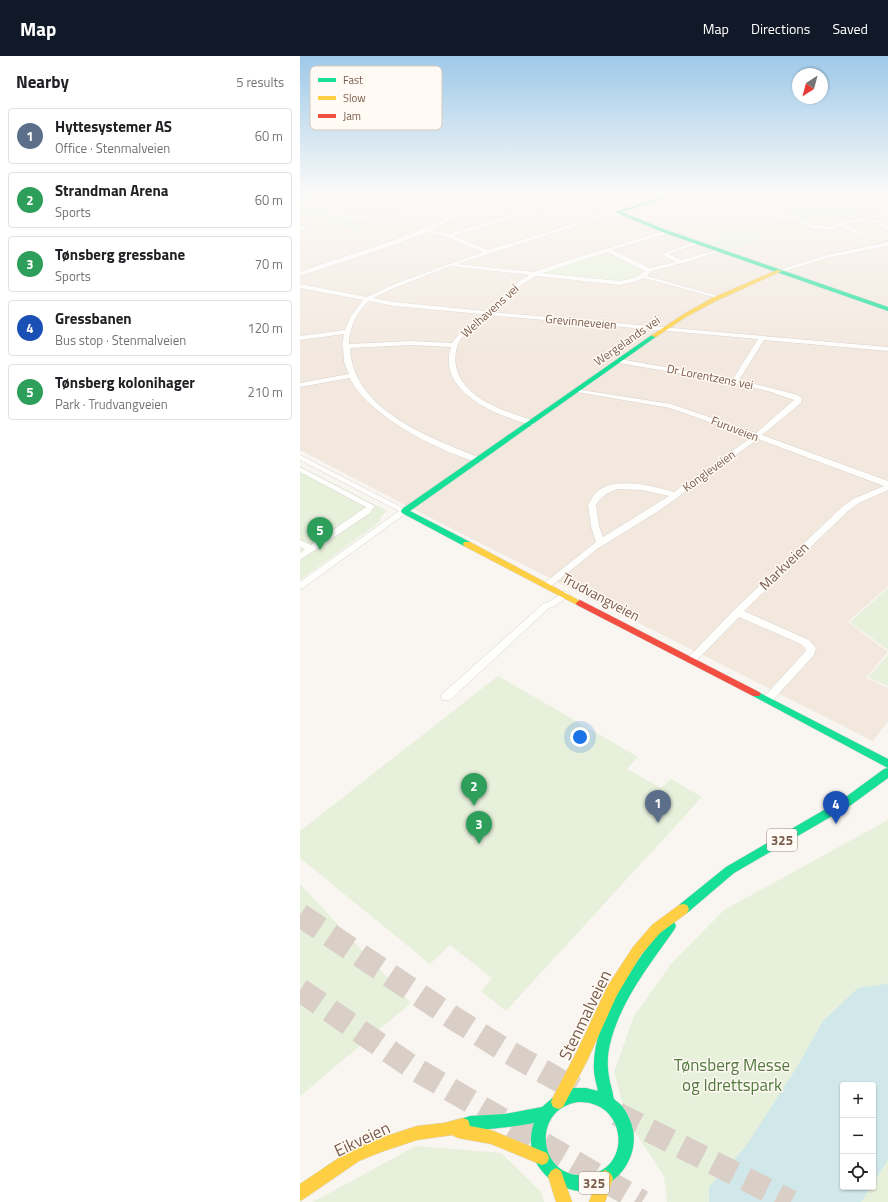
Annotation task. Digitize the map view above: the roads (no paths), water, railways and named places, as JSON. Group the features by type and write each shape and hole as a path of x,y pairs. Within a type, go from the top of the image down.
{"main road":[{"path":"714,248 888,309"},
{"name":"Wergelands vei","path":"405,511 664,329 716,297 746,283 779,271"},
{"name":"Trudvangveien","path":"405,511 441,532 565,594 888,764"},
{"name":"Stenmalveien","path":"558,1102 570,1096 583,1094 596,1096 608,1102 618,1112 624,1125 626,1140 620,1161 616,1168 606,1178 593,1183 580,1185 567,1182 556,1176 548,1168 542,1158 539,1149 540,1130 547,1113 558,1102 575,1071 612,991 645,941 656,929 680,912 715,881 730,870 847,802 888,772"},
{"name":"Stenmalveien","path":"608,1102 602,1084 600,1066 602,1050 607,1033 617,1010 637,973 680,912"},
{"name":"Eikveien","path":"300,1193 354,1156 380,1145 417,1133 444,1130 470,1123 505,1120 547,1113"},
{"name":"Eikveien","path":"444,1130 474,1132 504,1140 542,1158"},
{"name":"325","path":"556,1176 564,1202"},
{"name":"325","path":"597,1202 606,1178"}],"street":[{"path":"300,274 372,248"},
{"path":"479,248 488,252"},
{"path":"478,460 432,441 398,422 381,410 364,394 352,376 349,370 345,346 347,332 357,311 368,299 414,278 450,264 499,248"},
{"name":"Welhavens vei","path":"531,423 497,410 475,398 460,384 454,373 452,362 454,345 465,331 522,282 536,273 556,265 613,248"},
{"path":"681,248 664,254 681,262"},
{"name":"Wergelands vei","path":"779,271 825,257 863,248"},
{"path":"608,250 648,270 681,262 719,250"},
{"path":"450,264 620,283 633,281 646,274 648,270"},
{"path":"642,276 716,297"},
{"name":"Grevinneveien","path":"300,286 408,306 888,349"},
{"path":"300,338 347,332"},
{"path":"735,381 762,338"},
{"path":"345,346 395,343 454,345"},
{"name":"Dr Lorentzens vei","path":"619,361 735,381 795,397 798,401"},
{"path":"300,385 352,376"},
{"name":"Furuveien","path":"577,390 670,406 724,424 888,486"},
{"name":"Kongleveien","path":"547,585 601,543 676,495 756,437 798,401"},
{"name":"Trudvangveien","path":"300,457 405,511"},
{"path":"300,468 371,506 367,511 300,557"},
{"name":"Kongleveien","path":"601,543 595,526 592,505 599,494 624,486 647,488 676,495"},
{"name":"Markveien","path":"691,660 737,612 845,508 856,501 888,486"},
{"path":"300,586 405,511"},
{"path":"300,543 311,549"},
{"path":"446,697 546,606 552,604 565,594"},
{"path":"737,612 805,642 811,648 810,653 767,699"}],"water":[{"path":"888,982 888,1160 876,1178 876,1082 840,1082 840,1190 869,1190 861,1202 709,1202 709,1187 746,1146 797,1067 823,1021 858,988 887,984"}],"tunnel":[{"path":"300,915 452,1017 503,1049 575,1089"},
{"path":"300,990 412,1067 642,1202"},
{"path":"617,1114 791,1202"}],"place":[{"name":"Tønsberg kolonihager","path":"320,550"},
{"name":"Strandman Arena","path":"474,806"},
{"name":"Hyttesystemer AS","path":"658,823"},
{"name":"Gressbanen","path":"836,824"},
{"name":"Tønsberg gressbane","path":"479,844"}],"park label":[{"name":"Tønsberg Messe og Idrettspark","path":"732,1075"}]}
